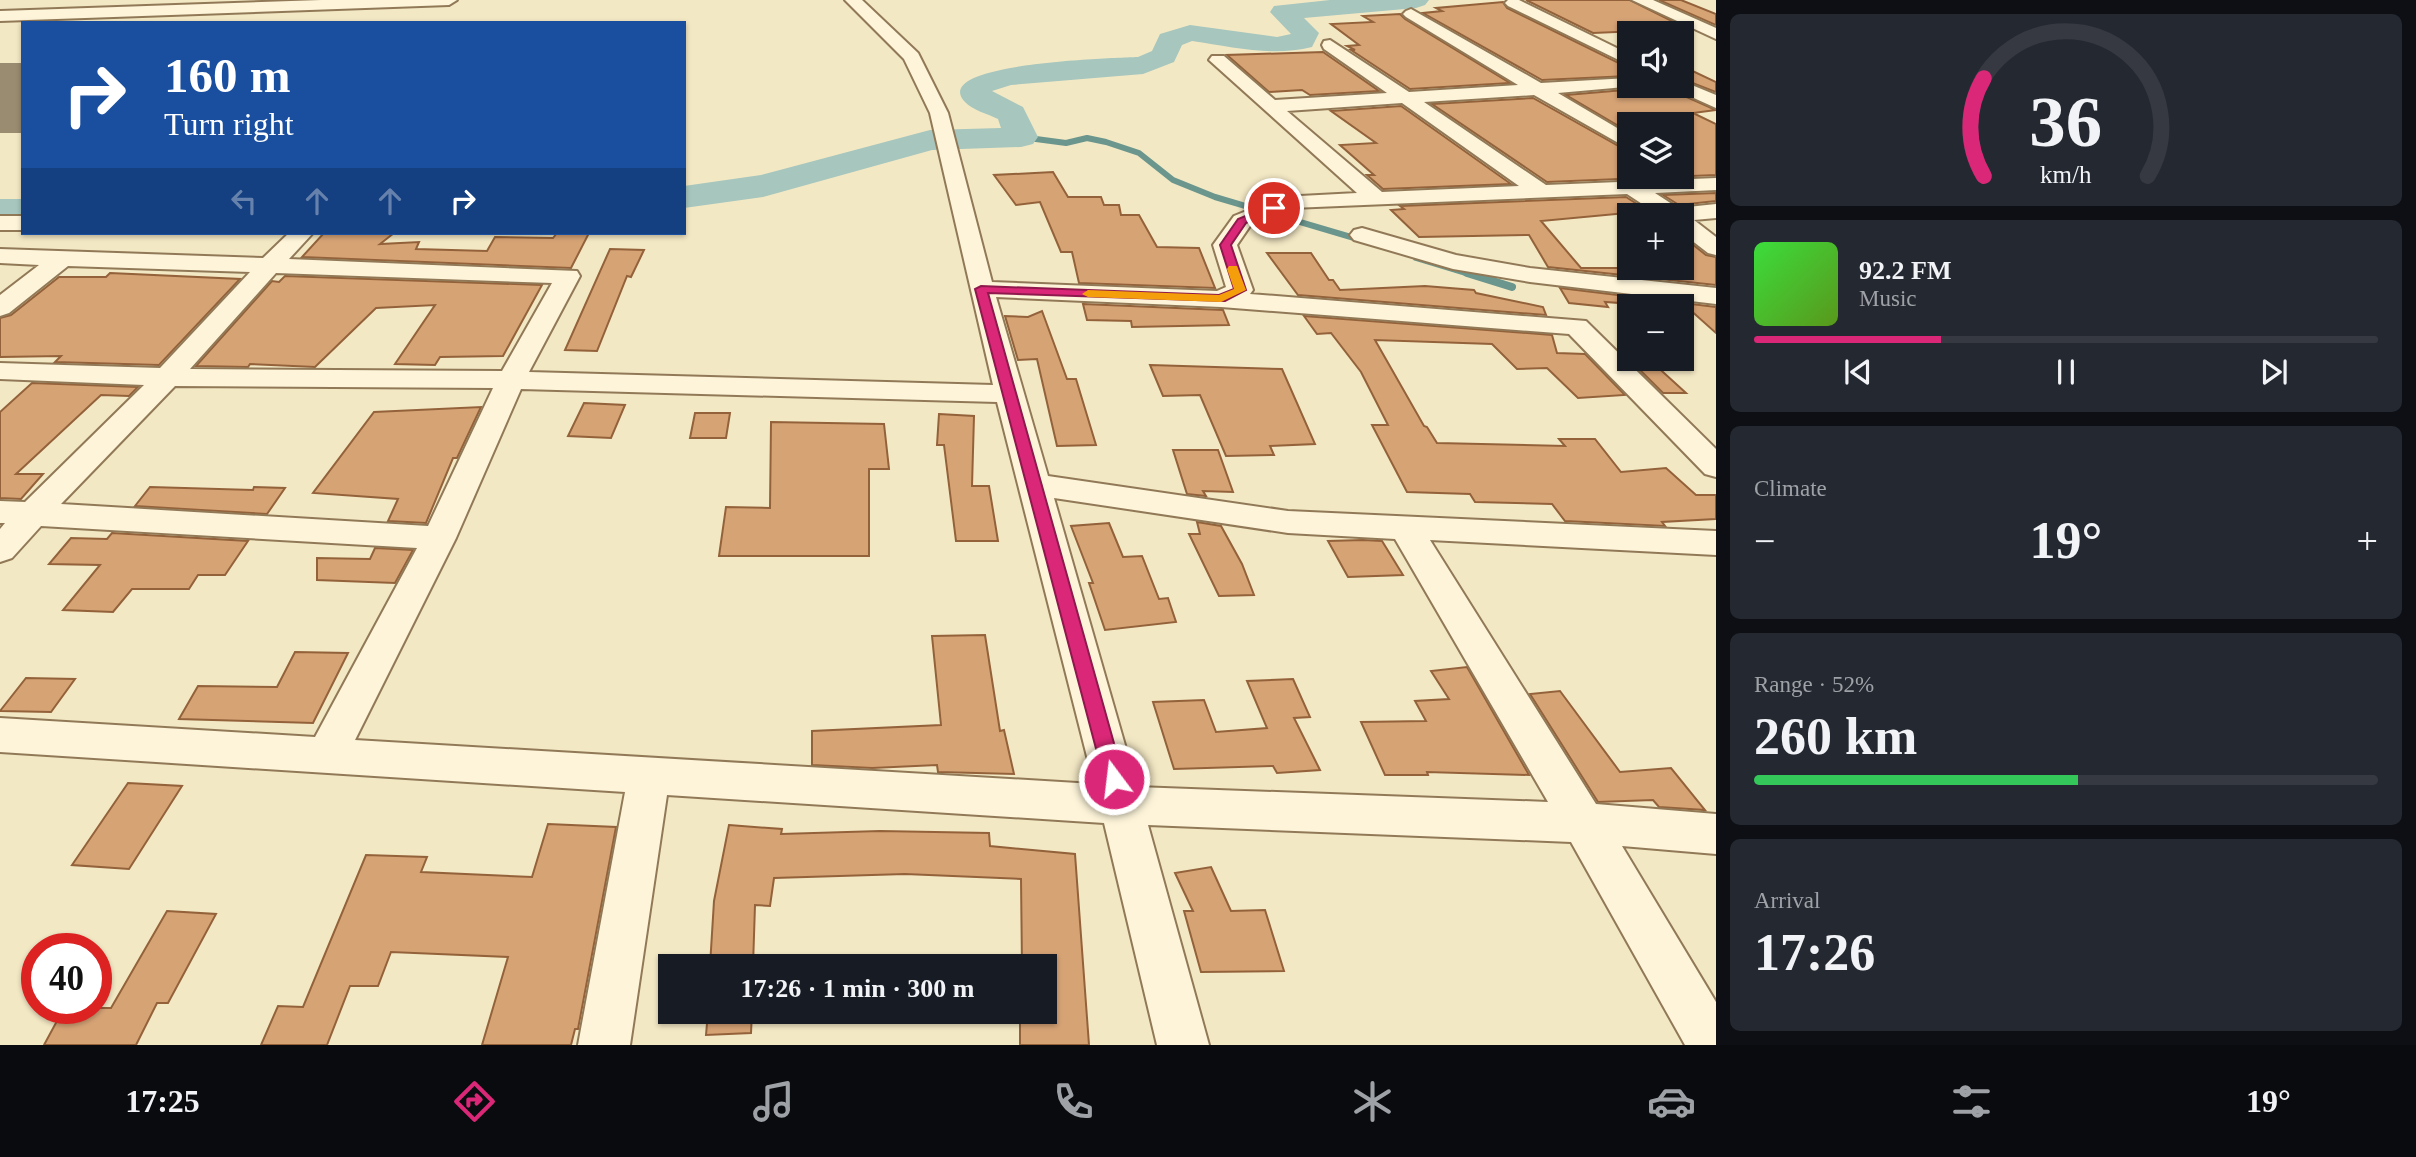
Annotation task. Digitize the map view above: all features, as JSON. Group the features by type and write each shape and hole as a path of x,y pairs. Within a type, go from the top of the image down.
{"street":[{"path":"0,16 449,0"},
{"path":"853,0 912,57 939,113 981,289 1183,1045"},
{"path":"1640,0 1716,34"},
{"path":"1513,3 1617,54"},
{"path":"1411,15 1617,136"},
{"path":"1330,45 1542,192"},
{"path":"1218,60 1376,198"},
{"path":"1694,79 1704,79"},
{"path":"1270,106 1617,84"},
{"path":"1694,92 1716,102"},
{"path":"1221,299 1240,290 1225,245 1242,221 1289,202 1617,188"},
{"path":"1633,189 1655,203"},
{"path":"1694,213 1716,211"},
{"path":"0,223 21,223"},
{"path":"1694,231 1716,248"},
{"path":"0,550 167,377 267,266 300,235"},
{"path":"1362,235 1453,262 1530,275 1716,296"},
{"path":"0,256 568,276 511,380 439,538 327,755"},
{"path":"0,308 61,258"},
{"path":"981,289 1221,299 1577,327 1716,467"},
{"path":"0,371 167,377 511,380 1009,394"},
{"path":"1034,485 1288,522 1716,542"},
{"path":"0,512 439,538"},
{"path":"1405,527 1584,823 1713,1045"},
{"path":"0,734 1121,805 1584,823 1716,834"},
{"path":"604,1045 649,776"}],"building":[{"path":"1526,0 1630,0 1672,21 1617,21 1617,32 1593,33"},
{"path":"1659,0 1681,0 1716,14 1716,25"},
{"path":"1503,2 1507,8 1617,62 1617,77 1542,80 1423,13 1442,11 1436,8"},
{"path":"1400,14 1510,83 1410,89 1351,50 1355,50 1347,46 1359,45 1331,24 1373,22 1363,16"},
{"path":"1323,52 1379,91 1310,95 1302,90 1269,92 1227,55"},
{"path":"1694,72 1716,82 1716,92 1694,84"},
{"path":"1617,91 1617,98 1689,98 1716,110 1694,113 1617,112 1617,125 1566,95"},
{"path":"1533,98 1617,145 1617,179 1547,182 1432,104"},
{"path":"1401,106 1511,184 1383,189 1367,175 1374,175 1340,145 1376,143 1331,111"},
{"path":"1694,113 1716,124 1716,175 1694,176"},
{"path":"1053,172 1068,197 1101,197 1104,205 1119,205 1121,215 1139,215 1157,247 1199,248 1215,288 1079,283 1072,252 1061,252 1040,202 1016,205 994,175"},
{"path":"1716,193 1716,201 1676,203 1663,195"},
{"path":"1626,197 1635,203 1617,203 1617,214 1541,221 1581,268 1617,268 1617,274 1548,267 1529,235 1419,237 1391,210 1404,209 1400,206"},
{"path":"322,235 391,235 380,244 419,242 416,249 487,251 495,237 553,238 555,235 588,235 571,268 302,257"},
{"path":"1694,246 1706,255 1716,257 1716,285 1669,280 1694,280"},
{"path":"610,249 644,250 631,277 627,276 597,351 565,350"},
{"path":"1267,253 1311,253 1329,280 1333,280 1340,290 1425,286 1474,290 1476,293 1543,307 1546,315 1298,295"},
{"path":"110,273 240,279 159,365 55,362 61,356 0,357 0,318 11,315 59,277 106,277"},
{"path":"285,276 542,285 503,356 440,357 435,365 395,364 435,305 376,308 315,367 250,364 248,367 196,366 272,281 279,282"},
{"path":"1560,288 1617,295 1617,303 1605,302 1608,307 1569,303"},
{"path":"1083,304 1223,310 1229,325 1132,327 1131,321 1087,320"},
{"path":"1694,304 1716,307 1716,333 1694,313"},
{"path":"1042,311 1067,379 1076,379 1096,445 1057,446 1037,359 1018,360 1005,316 1028,317"},
{"path":"1304,316 1552,335 1557,353 1585,354 1625,395 1578,398 1547,368 1517,369 1492,344 1375,340 1424,426 1437,443 1565,446 1559,439 1595,439 1621,472 1666,468 1696,495 1716,495 1716,519 1662,522 1665,526 1565,521 1552,504 1475,502 1470,494 1407,492 1372,425 1388,425 1361,372 1331,333 1317,334"},
{"path":"1150,365 1282,369 1315,444 1270,446 1274,455 1226,456 1200,395 1163,396"},
{"path":"1641,371 1662,371 1686,393 1663,393"},
{"path":"32,383 138,387 129,396 101,395 16,474 43,474 21,499 0,498 0,412"},
{"path":"584,403 625,405 611,438 568,436"},
{"path":"481,407 457,458 453,458 426,523 388,521 398,499 313,493 374,412"},
{"path":"695,413 730,413 726,438 690,438"},
{"path":"939,414 974,416 972,486 989,486 998,541 956,541 944,445 937,445"},
{"path":"771,422 884,424 889,469 869,469 869,556 719,556 726,507 770,508"},
{"path":"1173,450 1218,450 1233,492 1203,491 1206,496 1187,494"},
{"path":"150,487 253,490 254,487 285,488 267,514 135,506"},
{"path":"1197,522 1221,526 1242,564 1254,595 1219,596 1189,534 1200,534"},
{"path":"1109,523 1123,557 1142,556 1159,599 1168,598 1176,622 1105,630 1089,583 1093,583 1071,526"},
{"path":"112,533 248,541 225,575 198,575 189,589 132,589 113,612 63,610 100,565 49,564 71,538 107,539"},
{"path":"1328,541 1382,541 1403,575 1348,577"},
{"path":"375,548 413,550 395,583 317,580 317,558 370,559"},
{"path":"985,635 1000,731 1004,730 1014,774 938,772 937,765 872,768 812,765 812,731 941,725 932,636"},
{"path":"295,652 348,653 313,723 179,719 198,686 277,687"},
{"path":"1467,667 1529,775 1427,772 1428,775 1385,775 1361,722 1426,721 1415,701 1449,699 1431,671"},
{"path":"26,678 75,679 51,712 0,711"},
{"path":"1293,679 1310,717 1294,718 1320,770 1277,773 1273,766 1174,769 1153,702 1204,700 1216,732 1267,728 1247,681"},
{"path":"1560,691 1620,772 1671,768 1705,810 1659,807 1653,800 1598,802 1530,694"},
{"path":"128,783 182,786 129,869 72,865"},
{"path":"548,824 616,827 578,1029 575,1029 571,1045 482,1045 508,957 391,952 378,986 350,986 327,1045 261,1045 278,1006 303,1007 366,855 427,857 421,872 532,877"},
{"path":"729,825 782,829 781,834 880,831 989,833 990,846 1075,854 1089,1045 1020,1045 1020,1024 1057,1024 1057,954 1022,954 1021,879 905,874 774,878 770,906 755,905 753,954 711,954 714,901"},
{"path":"1211,867 1231,911 1265,910 1284,971 1201,972 1184,911 1193,911 1175,873"},
{"path":"167,911 216,914 168,1003 157,1003 136,1045 44,1045 55,1024 112,1024 112,1006"},
{"path":"707,1024 751,1024 751,1033 706,1035"}],"waterway":[{"path":"686,197 763,186 930,140 1021,137 1012,114 977,97 976,86 1008,76 1143,65 1164,56 1170,40 1190,33 1277,45 1302,41 1305,33 1283,12 1416,0"},
{"path":"1021,137 1066,143 1087,138 1106,142 1139,153 1173,180 1215,197 1361,240"},
{"path":"0,210 21,210"},
{"path":"1416,258 1472,275"},
{"path":"1467,273 1512,287"}],"runway":[{"path":"0,98 21,98"}],"slow traffic":[{"path":"1088,294 1221,299 1240,290 1233,269"}],"route":[{"path":"1114,779 981,289 1221,299 1240,290 1225,245 1242,221 1274,208"}]}
